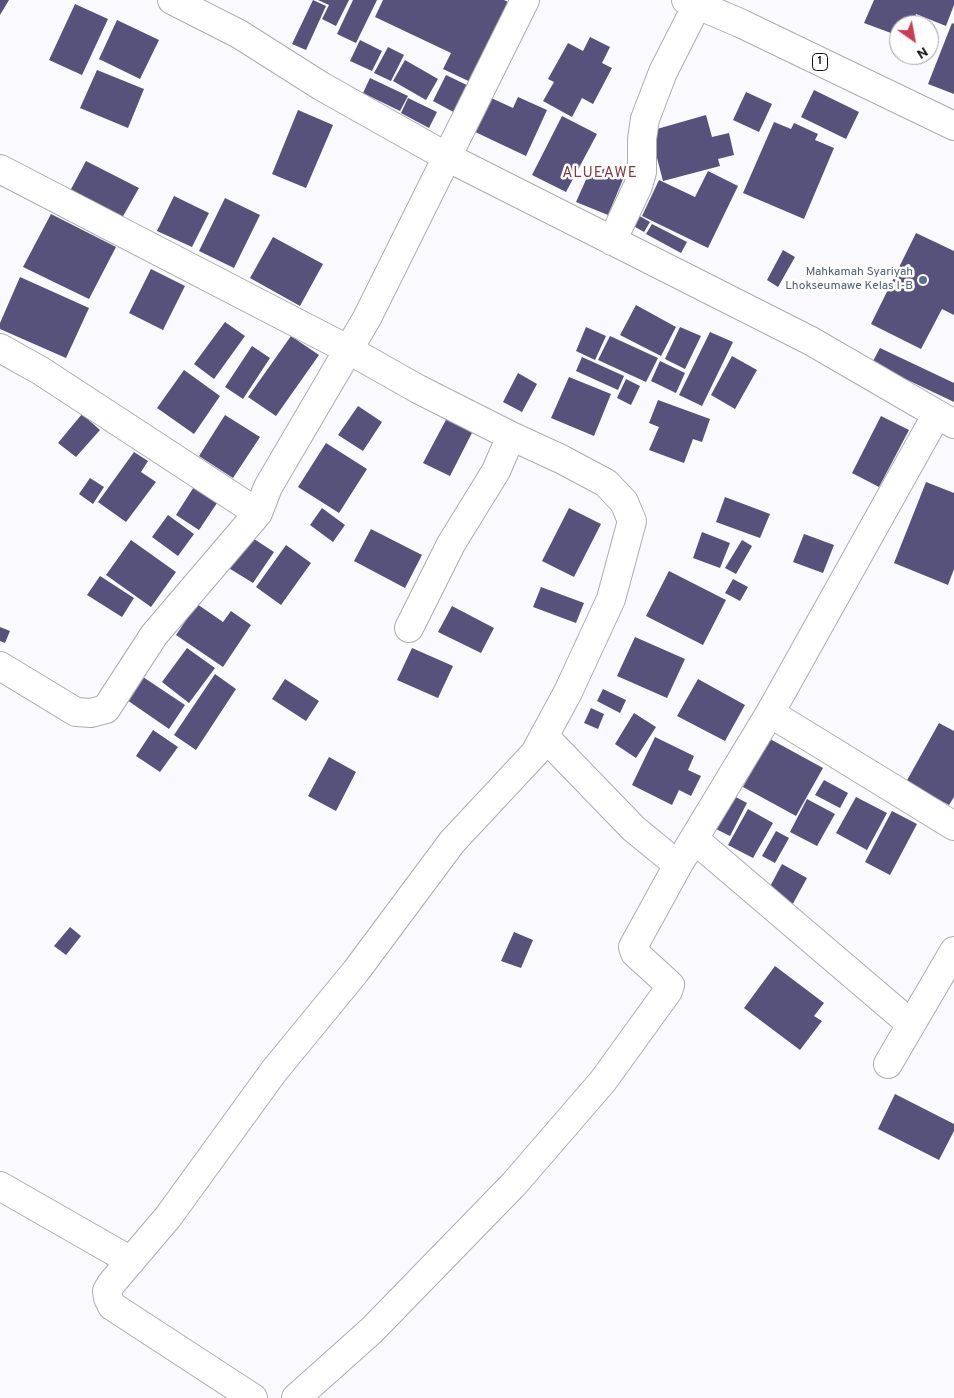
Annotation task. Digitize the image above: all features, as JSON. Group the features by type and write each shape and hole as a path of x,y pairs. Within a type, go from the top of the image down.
{"main road":[{"path":"172,0 239,34 321,86 447,157 812,341 946,419 678,865 633,947 635,953 670,985 668,991 602,1081 514,1184 372,1330 296,1398"},
{"path":"0,666 76,712 91,713 106,709 154,635 258,513 268,487 367,318 525,0"},
{"path":"612,240 638,186 642,172 642,139 645,118 691,2"},
{"name":"1","path":"691,2 749,27 954,126"},
{"path":"0,169 349,350 418,389 606,483 624,502 632,522 611,599 568,692 535,753 452,842 356,971 274,1071 168,1217 107,1291 112,1306 253,1398"},
{"path":"0,348 41,371 258,513"},
{"path":"409,628 451,544 496,471 511,436"},
{"path":"770,713 954,826"},
{"path":"544,736 634,828 678,865"},
{"path":"694,839 911,1024"},
{"path":"888,1064 954,950"},
{"path":"0,1186 120,1273"}],"building":[{"path":"0,0 9,0 0,15"},
{"path":"313,0 326,6 306,50 292,44"},
{"path":"318,0 349,0 336,26 322,19 329,5"},
{"path":"353,0 377,0 356,43 337,34"},
{"path":"383,0 504,0 518,7 479,86 443,69 451,53 375,17"},
{"path":"874,0 954,0 946,26 939,23 939,15 916,14 889,15 889,32 864,23"},
{"path":"75,4 108,19 82,75 49,60"},
{"path":"117,20 159,40 140,79 99,59"},
{"path":"952,23 954,24 954,94 928,84 935,65 939,65 939,56"},
{"path":"590,37 610,47 602,63 612,68 593,104 582,98 572,117 543,101 554,82 548,79 568,43 583,51"},
{"path":"360,40 382,51 372,71 350,61"},
{"path":"388,47 404,55 391,81 374,73"},
{"path":"405,60 438,79 426,100 393,81"},
{"path":"97,70 144,89 128,128 80,108"},
{"path":"446,75 473,88 459,115 433,101"},
{"path":"370,78 408,96 400,111 363,93"},
{"path":"814,90 859,112 846,139 801,117"},
{"path":"746,92 772,104 759,132 733,120"},
{"path":"487,96 513,108 518,97 547,110 526,156 471,130"},
{"path":"408,98 437,112 429,128 401,113"},
{"path":"298,110 333,125 306,188 272,174"},
{"path":"706,115 712,137 729,133 734,155 718,159 720,166 663,181 650,131"},
{"path":"562,116 597,134 566,192 532,175"},
{"path":"774,122 791,129 794,123 818,134 815,140 834,148 804,219 743,193"},
{"path":"86,161 139,188 122,218 70,191"},
{"path":"593,164 624,177 608,215 576,202"},
{"path":"708,171 738,186 708,248 642,216 659,180 695,197"},
{"path":"174,196 209,213 192,247 157,231"},
{"path":"225,198 260,215 234,268 199,251"},
{"path":"629,210 650,222 644,232 623,220"},
{"path":"51,214 116,247 89,299 23,267"},
{"path":"652,224 687,242 681,253 646,234"},
{"name":"Mahkamah Syariyah Lhokseumawe Kelas I-B","path":"916,233 954,251 954,315 942,309 921,349 871,324"},
{"path":"273,237 323,264 300,306 250,278"},
{"path":"783,250 795,257 778,287 767,280"},
{"path":"151,269 185,286 163,330 129,313"},
{"path":"20,277 89,308 66,358 0,329 0,323"},
{"path":"636,305 676,327 661,356 620,335"},
{"path":"225,322 245,336 214,379 194,364"},
{"path":"586,327 606,336 595,360 576,351"},
{"path":"680,327 701,336 685,369 665,359"},
{"path":"710,332 733,342 702,406 679,395"},
{"path":"291,336 319,355 276,416 248,397"},
{"path":"610,336 658,358 646,382 598,360"},
{"path":"252,346 270,358 243,399 225,387"},
{"path":"880,348 954,383 954,402 872,363"},
{"path":"732,356 757,370 735,409 711,395"},
{"path":"582,357 624,376 618,390 576,371"},
{"path":"660,361 685,373 676,393 651,381"},
{"path":"184,370 220,396 194,434 157,408"},
{"path":"518,373 537,384 522,412 503,402"},
{"path":"569,377 611,394 594,436 551,418"},
{"path":"626,379 640,386 631,405 617,398"},
{"path":"658,400 710,419 702,442 693,439 684,463 649,450 659,427 649,423"},
{"path":"358,406 382,422 363,451 338,435"},
{"path":"82,414 100,430 76,457 58,443"},
{"path":"225,415 260,437 233,478 199,456"},
{"path":"448,416 474,429 450,476 423,463"},
{"path":"881,416 909,430 879,487 852,473"},
{"path":"326,443 367,469 339,513 298,487"},
{"path":"134,452 148,461 141,472 156,482 126,522 98,502"},
{"path":"90,478 104,487 93,504 79,494"},
{"path":"197,482 221,497 199,530 176,515"},
{"path":"926,482 954,493 954,569 948,585 894,563"},
{"path":"725,497 770,514 760,538 716,522"},
{"path":"322,508 345,525 333,542 310,525"},
{"path":"569,508 601,524 574,577 542,561"},
{"path":"168,515 194,534 178,556 152,537"},
{"path":"371,529 422,555 405,588 354,561"},
{"path":"702,532 730,543 720,568 693,558"},
{"path":"804,534 834,545 823,573 793,562"},
{"path":"248,535 274,552 253,583 227,567"},
{"path":"131,540 176,572 151,607 106,575"},
{"path":"742,540 752,546 736,574 725,568"},
{"path":"286,545 311,563 281,605 256,587"},
{"path":"669,571 726,600 703,645 646,616"},
{"path":"100,576 134,598 122,617 87,595"},
{"path":"733,579 748,587 740,601 725,593"},
{"path":"541,587 584,603 576,623 533,607"},
{"path":"197,604 223,622 231,611 251,625 223,667 176,635"},
{"path":"452,606 494,628 481,653 438,632"},
{"path":"0,627 10,631 5,643 0,641"},
{"path":"635,637 685,659 667,698 617,676"},
{"path":"187,648 215,668 189,703 162,682"},
{"path":"412,648 453,666 438,698 397,680"},
{"path":"215,674 236,689 196,750 174,735"},
{"path":"143,677 185,705 169,729 127,700"},
{"path":"285,679 319,701 306,721 272,699"},
{"path":"698,679 745,705 725,741 677,716"},
{"path":"603,689 626,700 620,713 597,701"},
{"path":"591,708 604,714 598,729 584,723"},
{"path":"634,713 656,727 636,758 615,744"},
{"path":"939,723 954,731 954,797 949,805 906,782"},
{"path":"153,730 178,747 160,772 136,756"},
{"path":"655,737 694,756 688,770 701,776 691,796 679,790 672,805 632,785"},
{"path":"770,739 823,768 796,816 743,787"},
{"path":"329,757 356,772 336,811 308,796"},
{"path":"824,780 848,793 840,808 815,795"},
{"path":"730,794 747,803 730,836 712,827"},
{"path":"856,797 887,813 867,850 836,833"},
{"path":"807,799 835,814 817,846 790,832"},
{"path":"748,809 773,823 753,858 728,845"},
{"path":"892,811 917,824 890,875 865,862"},
{"path":"776,831 789,838 775,863 762,856"},
{"path":"782,864 807,878 790,909 765,896"},
{"path":"70,927 81,936 66,955 54,946"},
{"path":"514,932 533,940 521,968 501,961"},
{"path":"775,966 824,1003 814,1016 822,1021 800,1050 744,1008"},
{"path":"895,1094 954,1124 954,1131 939,1160 878,1129"}],"place":[{"name":"Mahkamah Syariyah Lhokseumawe Kelas I-B","path":"923,280"}],"district":[{"name":"ALUEAWE","path":"600,174"}]}
